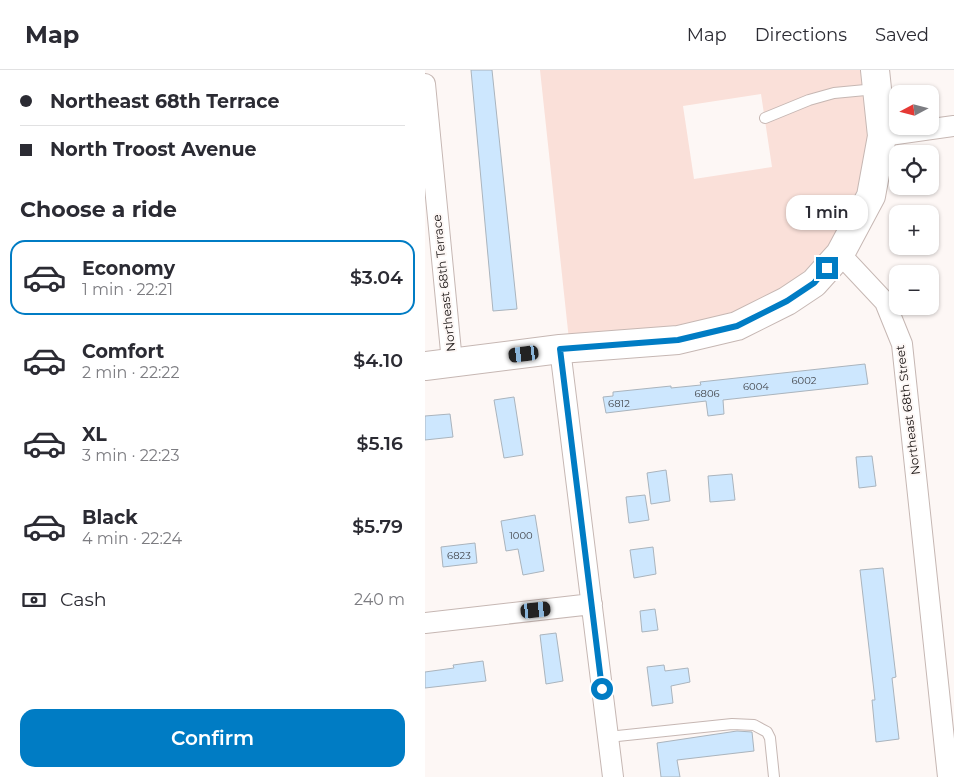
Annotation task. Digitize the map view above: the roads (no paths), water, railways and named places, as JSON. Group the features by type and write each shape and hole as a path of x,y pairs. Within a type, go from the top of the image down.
{"street":[{"path":"425,366 560,349 678,340 737,326 787,301 814,283 840,254 871,196 882,136 876,80"},
{"name":"Northeast 68th Terrace","path":"425,84 452,362"},
{"path":"882,136 954,126"},
{"name":"Northeast 68th Street","path":"840,254 885,302 901,344 948,777"},
{"path":"560,349 613,777"},
{"path":"425,623 591,604"}],"lane":[{"path":"765,118 809,100 876,80"},
{"path":"608,737 732,724 745,723 754,725 767,732 770,738 774,777"}]}
